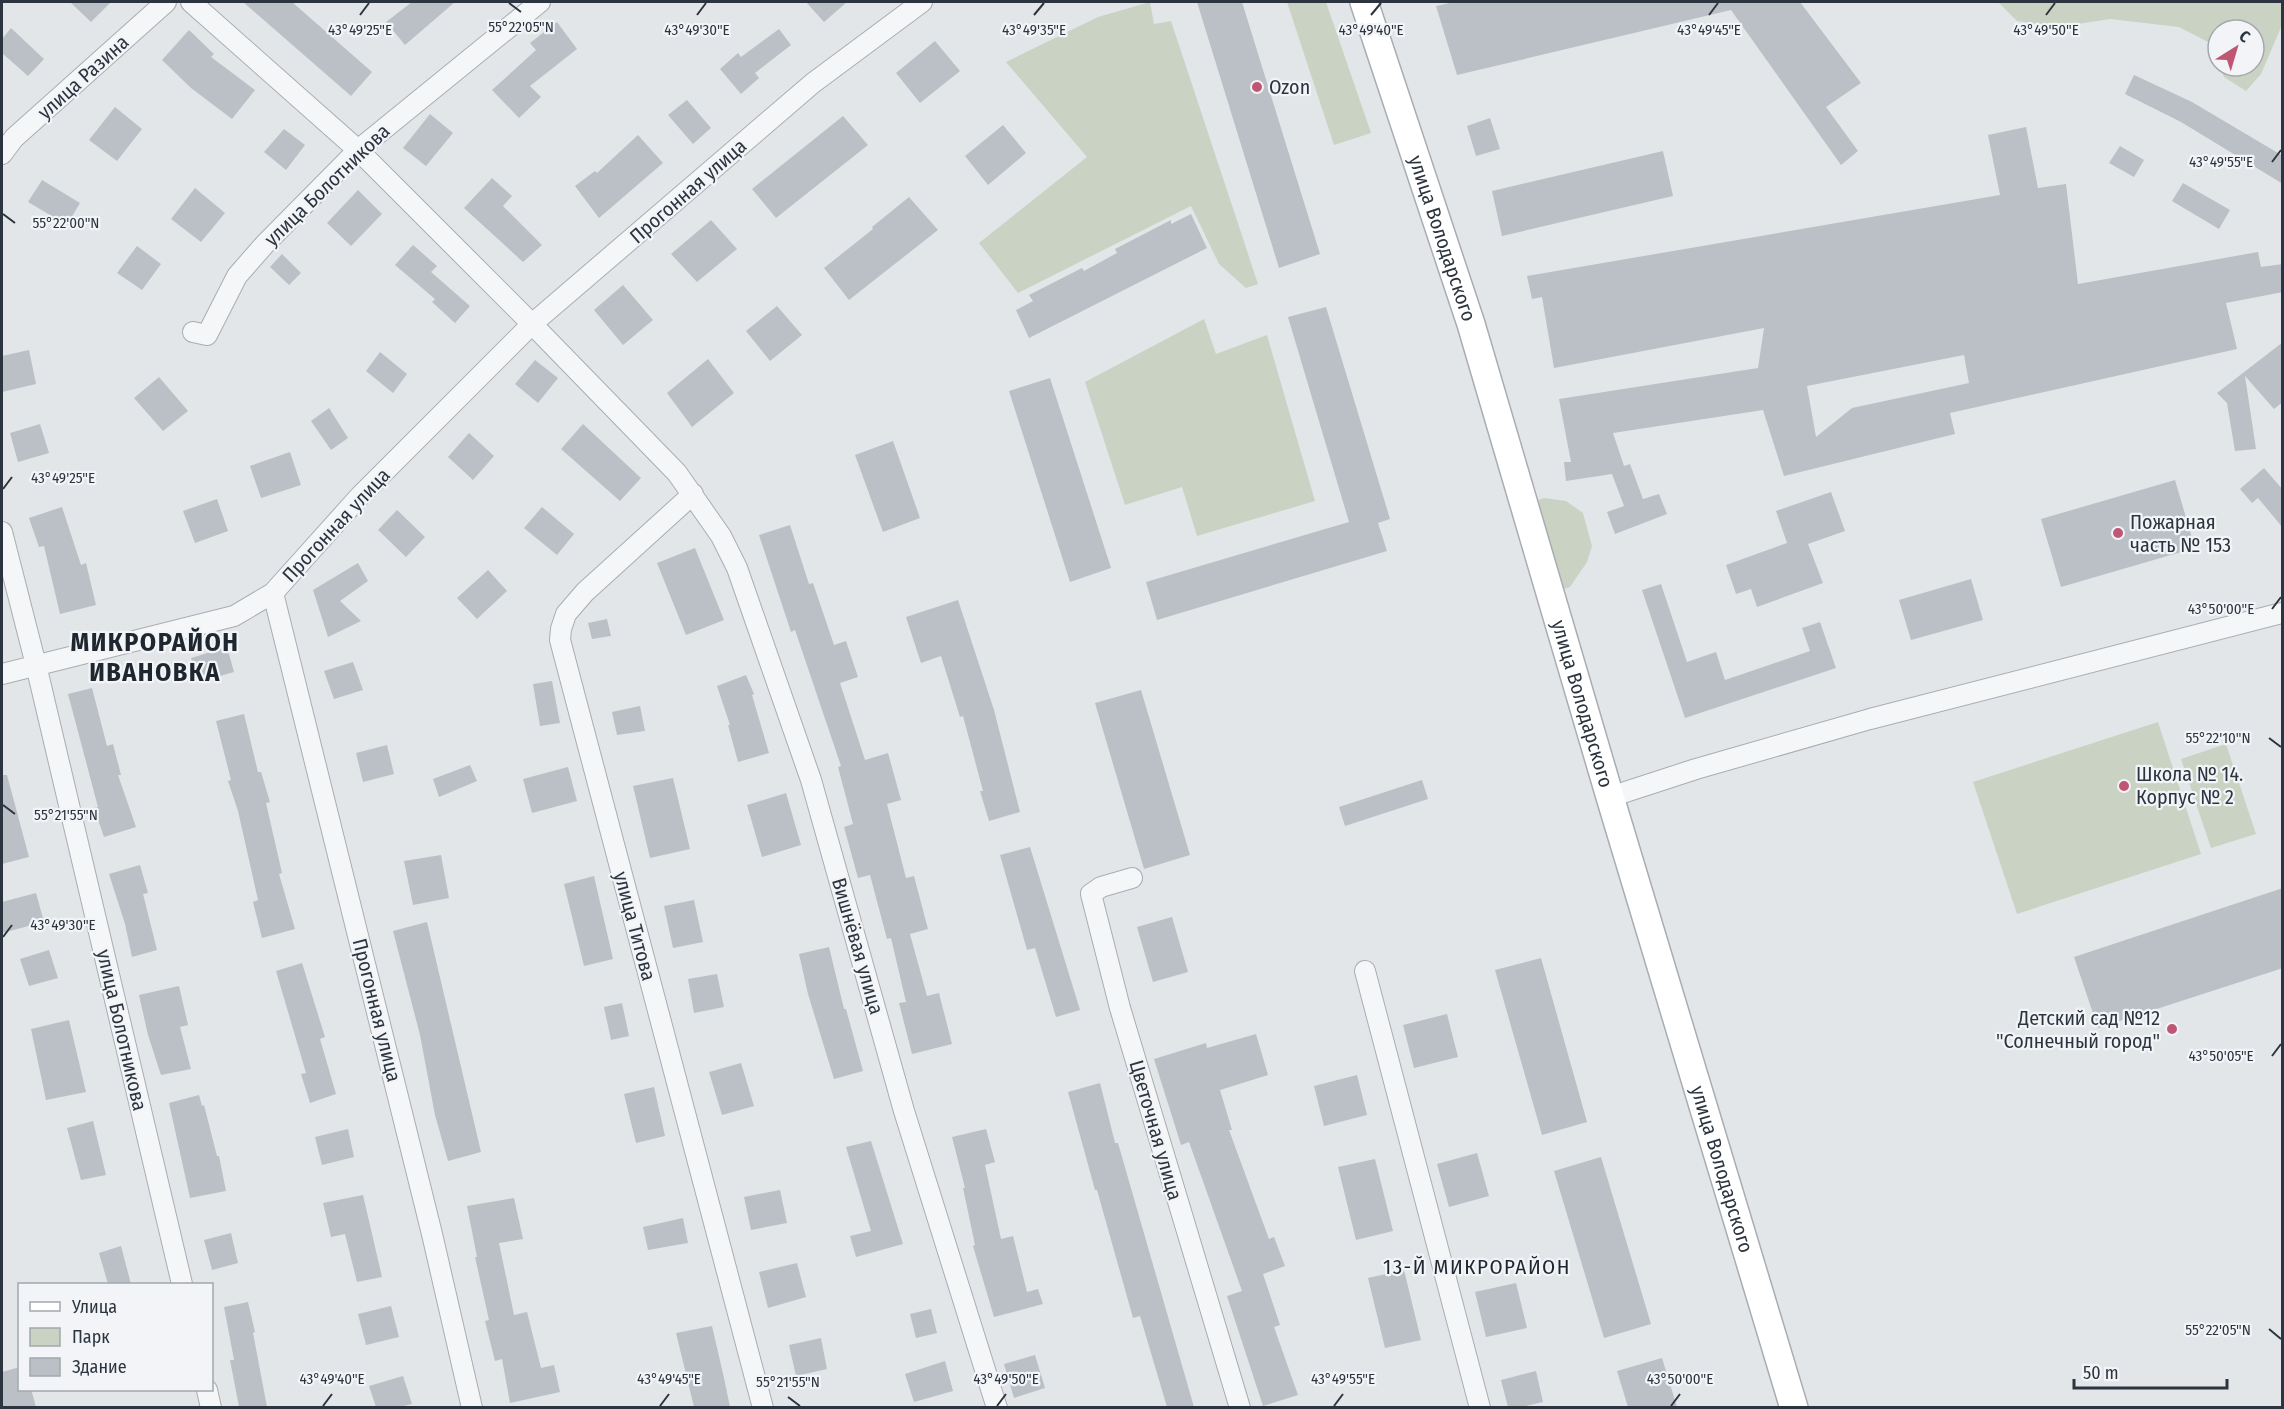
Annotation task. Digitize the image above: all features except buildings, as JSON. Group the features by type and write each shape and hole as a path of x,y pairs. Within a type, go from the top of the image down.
{"main road":[{"name":"улица Володарского","path":"1364,2 1471,324 1610,797 1794,1407"}],"street":[{"name":"улица Разина","path":"2,154 14,138 166,2"},
{"name":"Вишнёвая улица","path":"191,2 358,150 532,324 677,473 721,536 737,568 811,780 904,1111 997,1407"},
{"name":"улица Болотникова","path":"193,332 207,336 237,276 265,244 358,150 540,2"},
{"name":"Прогонная улица","path":"472,1407 432,1234 273,593 360,496 532,324 813,84 922,2"},
{"name":"улица Титова","path":"693,494 585,592 566,615 560,640 763,1407"},
{"name":"улица Болотникова","path":"2,532 36,665 182,1283"},
{"path":"2,674 234,616 273,593"},
{"path":"1610,797 1696,769 1870,719 2283,612"},
{"name":"Цветочная улица","path":"1132,878 1101,887 1091,894 1122,1018 1240,1407"},
{"path":"1365,971 1480,1407"},
{"path":"207,1391 211,1407"}],"green space":[{"path":"1150,2 1154,24 1171,21 1258,284 1246,288 1219,264 1191,206 1018,293 979,243 1087,157 1006,62 1098,17"},
{"path":"1287,2 1326,2 1371,133 1334,145"},
{"path":"1998,2 2282,2 2282,25 2266,62 2266,18 2206,18 2206,41 2179,27 2110,19 2058,27 2017,21"},
{"path":"2226,78 2257,78 2246,91"},
{"path":"1204,319 1216,354 1267,335 1315,501 1197,536 1182,487 1125,505 1085,382"},
{"path":"1544,498 1566,501 1583,513 1592,546 1587,562 1570,587 1561,590 1533,502"},
{"path":"2158,722 2201,854 2017,914 1973,782"},
{"path":"2226,744 2256,834 2211,848 2181,759"}],"place":[{"name":"Ozon","path":"1257,87"},
{"name":"Пожарная часть № 153","path":"2118,533"},
{"name":"Школа № 14. Корпус № 2","path":"2124,786"},
{"name":"Детский сад №12 \"Солнечный город\"","path":"2172,1029"}],"district":[{"name":"МИКРОРАЙОН ИВАНОВКА","path":"155,657"},
{"name":"13-Й МИКРОРАЙОН","path":"1477,1267"}]}
